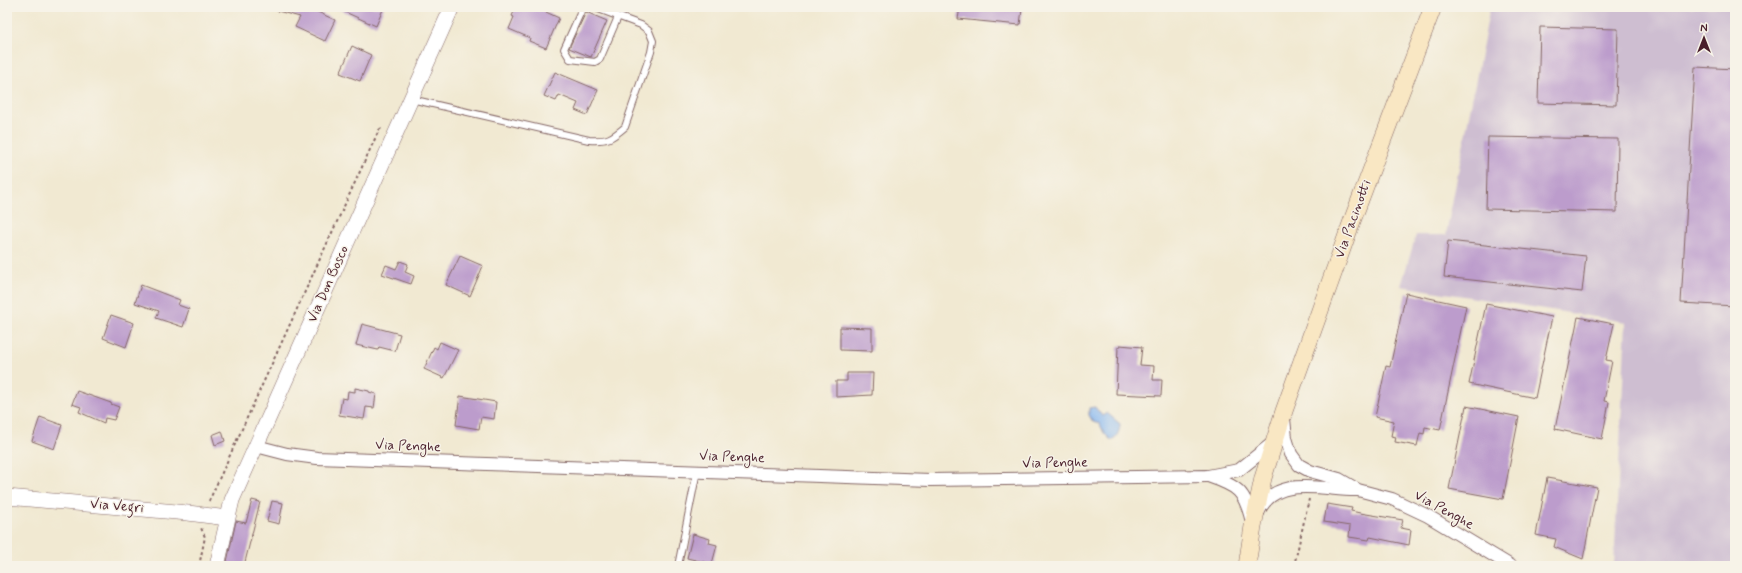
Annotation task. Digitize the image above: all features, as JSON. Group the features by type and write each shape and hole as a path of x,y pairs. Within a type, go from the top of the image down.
{"main road":[{"path":"1424,27 1433,7"},
{"path":"1424,27 1436,7"},
{"name":"Via Pacinotti","path":"1247,566 1253,526 1263,478 1284,411 1424,27"}],"street":[{"name":"Via Don Bosco","path":"217,566 232,500 452,7"},
{"name":"Via Penghe","path":"1284,411 1286,438 1291,454 1299,465 1310,471 1339,479 1358,490"},
{"name":"Via Penghe","path":"256,446 287,454 317,458 930,480 1208,476 1240,470 1274,442"},
{"name":"Via Penghe","path":"1208,476 1239,490 1245,498 1253,526"},
{"name":"Via Penghe","path":"1253,526 1261,507 1271,496 1283,490 1297,486 1313,486 1340,490 1358,490 1392,499 1422,513 1511,566"},
{"name":"Via Vegri","path":"7,497 188,513 227,518"}],"lane":[{"path":"583,7 564,49 570,59 595,62 600,59 618,17"},
{"path":"411,99 589,140 605,140 616,135 625,127 651,52 653,41 649,31 641,25 593,7"},
{"path":"678,566 697,471"}],"path":[{"path":"207,502 210,500 379,130 383,126"},
{"path":"1294,566 1313,486"},
{"path":"196,524 204,531 205,537 199,566"}],"shaded area":[{"path":"1490,7 1735,7 1735,566 1614,566 1626,322 1401,286 1416,235 1446,235"}],"water":[{"path":"1095,407 1102,416 1107,413 1120,424 1118,434 1115,438 1111,440 1104,433 1100,424 1093,422 1089,415 1089,408"}],"building":[{"path":"274,7 307,7 335,20 325,41 295,27 300,17 274,10"},
{"path":"334,7 384,7 376,26"},
{"path":"516,7 535,7 559,18 546,48 529,41 530,38 509,29"},
{"path":"960,7 988,9 988,7 1008,7 1022,9 1020,25 958,19"},
{"path":"586,12 607,21 591,57 569,48"},
{"path":"1540,27 1618,29 1616,105 1538,103"},
{"path":"352,46 371,55 360,81 340,73"},
{"path":"1695,67 1735,69 1735,306 1681,303"},
{"path":"555,72 598,90 587,115 575,110 578,103 559,95 556,101 544,96"},
{"path":"1488,137 1618,139 1617,212 1486,209"},
{"path":"1448,241 1586,256 1582,292 1444,277"},
{"path":"460,256 483,266 470,296 446,285"},
{"path":"400,261 408,264 405,272 414,276 411,284 382,274 386,265 396,269"},
{"path":"141,285 180,300 178,305 189,309 183,327 156,318 159,311 135,303"},
{"path":"1406,293 1466,306 1440,430 1425,427 1424,434 1420,433 1417,446 1395,442 1396,437 1391,436 1394,421 1375,417 1386,366 1390,367"},
{"path":"1486,304 1552,317 1535,398 1469,384"},
{"path":"111,315 134,323 126,347 103,338"},
{"path":"1578,317 1614,324 1606,360 1612,361 1604,401 1609,402 1602,439 1555,429"},
{"path":"362,324 400,334 395,351 379,347 378,350 356,345"},
{"path":"840,327 872,328 872,351 840,350"},
{"path":"440,342 458,350 444,378 424,369 434,347 437,349"},
{"path":"1120,345 1142,347 1140,365 1154,366 1153,380 1162,380 1161,396 1116,394 1118,347 1120,347"},
{"path":"847,373 873,373 872,395 836,397 836,381 847,381"},
{"path":"355,388 376,394 374,408 366,407 364,419 339,415 342,398 347,399 348,391 355,392"},
{"path":"77,391 119,407 114,420 105,418 104,423 79,412 81,407 72,404"},
{"path":"460,396 496,402 494,419 481,417 479,429 456,425"},
{"path":"1466,406 1519,417 1503,499 1449,489"},
{"path":"40,417 62,425 54,449 32,441"},
{"path":"222,431 225,441 215,445 212,435"},
{"path":"1547,478 1597,487 1583,559 1554,547 1556,539 1536,535"},
{"path":"252,500 260,502 244,566 226,566 236,521 246,523"},
{"path":"272,501 283,503 279,524 267,521"},
{"path":"1327,504 1352,508 1351,511 1360,513 1403,520 1401,528 1411,530 1409,545 1370,537 1369,540 1349,537 1350,526 1324,522"},
{"path":"693,534 710,539 709,543 717,545 712,564 687,558"}]}
